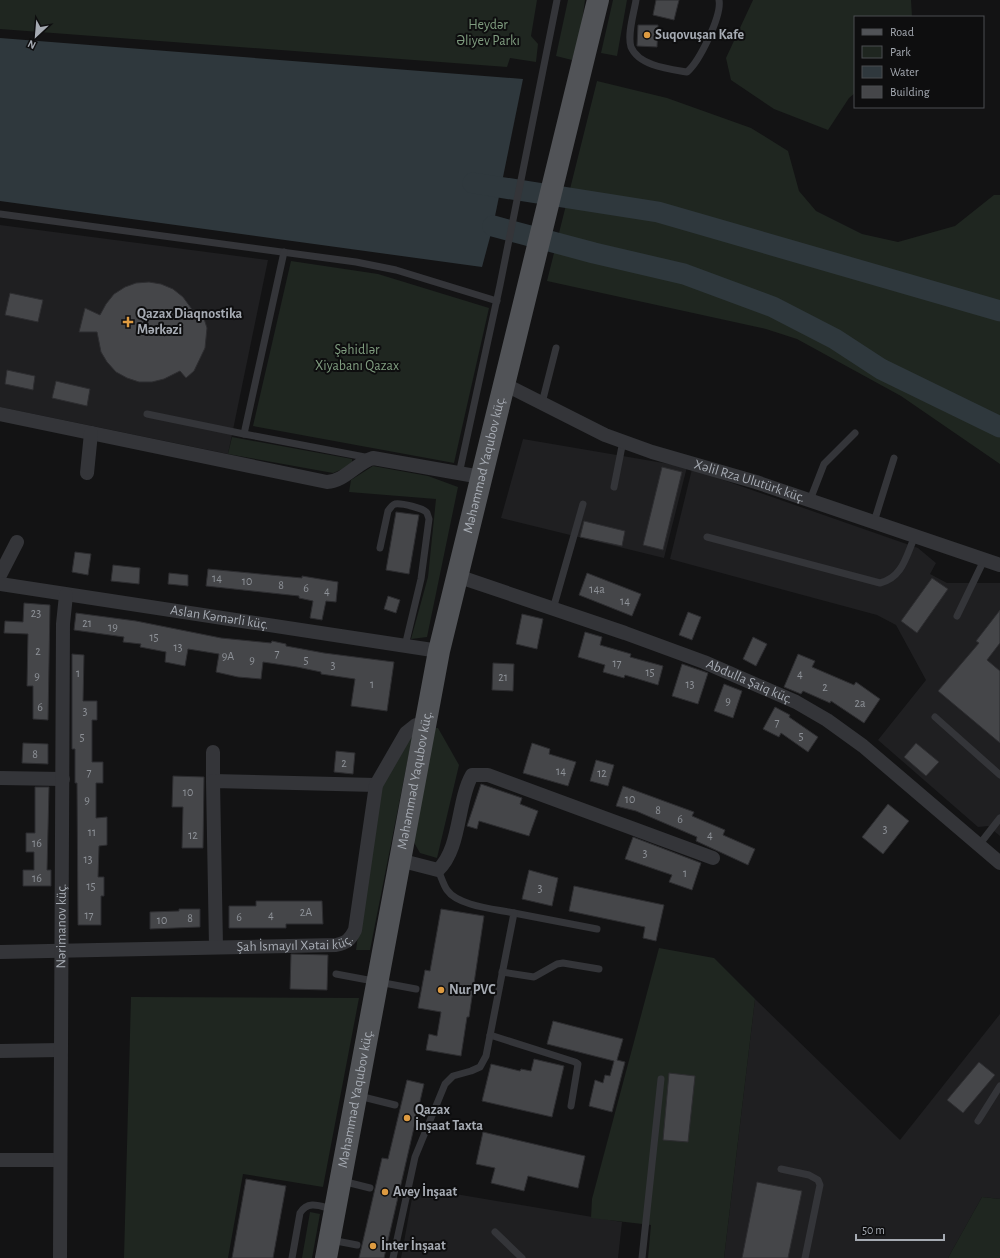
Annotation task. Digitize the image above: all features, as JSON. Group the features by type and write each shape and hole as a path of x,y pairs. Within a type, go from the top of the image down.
{"main road":[{"name":"Məhəmməd Yaqubov küç.","path":"327,1249 400,860 423,726 439,651 588,47 598,0"}],"street":[{"name":"Xəlil Rza Ulutürk küç.","path":"504,384 605,435 652,452 721,470 1000,565"},
{"path":"0,414 327,482 338,480 365,460 373,458 481,478"},
{"path":"87,473 91,433"},
{"path":"0,575 17,542"},
{"name":"Abdulla Şaiq küç.","path":"457,576 704,662 796,702 827,720 863,746 1000,863"},
{"name":"Aslan Kəmərli küç.","path":"0,584 439,651"},
{"name":"Nərimanov küç.","path":"60,1258 63,624 66,595"},
{"name":"Şah İsmayıl Xətai küç.","path":"0,952 336,945 345,943 351,938 355,930 376,785 406,733 416,725 423,726"},
{"path":"213,752 216,948"},
{"path":"400,860 438,870 443,865 449,853 467,783 472,775 478,774 488,775 713,858"},
{"path":"0,778 63,778"},
{"path":"213,781 376,785"},
{"path":"0,1051 61,1050"},
{"path":"0,1160 60,1160"}],"lane":[{"path":"460,474 497,301 557,0"},
{"path":"636,0 631,34 631,47 639,57 650,64 687,72 694,66 718,13 719,0"},
{"path":"0,214 356,262 396,270 497,301"},
{"path":"244,434 284,252"},
{"path":"542,402 556,348"},
{"path":"147,414 373,458"},
{"path":"810,500 824,464 855,432"},
{"path":"614,487 623,441"},
{"path":"874,522 894,458"},
{"path":"380,548 388,511 391,507 396,504 415,507 427,513 429,519 421,578 405,646"},
{"path":"553,609 583,504"},
{"path":"707,537 880,583 891,580 898,573 915,536"},
{"path":"957,616 984,560"},
{"path":"935,717 1000,775"},
{"path":"979,845 1000,818"},
{"path":"438,870 447,890 454,897 464,902 598,929"},
{"path":"392,1258 415,1157 444,1084 453,1076 480,1067 486,1056 514,913"},
{"path":"502,972 534,978 557,964 563,963 599,969"},
{"path":"336,974 416,990"},
{"path":"490,1035 578,1064 571,1106"},
{"path":"642,1258 661,1080"},
{"path":"978,1121 1000,1086"},
{"path":"356,1095 396,1105"},
{"path":"781,1169 809,1175 818,1180 820,1185 805,1258"},
{"path":"340,1181 370,1188"},
{"path":"292,1258 300,1213 303,1208 309,1204 334,1209"},
{"path":"495,1232 522,1258"},
{"path":"327,1249 357,1245"}],"shaded area":[{"name":"Qazax Diaqnostika Mərkəzi","path":"0,225 268,260 228,454 0,407"},
{"path":"523,439 687,467 664,558 501,518"},
{"path":"692,469 918,548 936,563 930,574 947,583 1000,583 1000,836 988,826 978,827 878,740 926,680 896,625 877,615 670,559"},
{"path":"755,999 900,1140 1000,1014 1000,1199 982,1197 948,1258 724,1258"},
{"path":"414,1187 622,1222 618,1258 401,1258"}],"green space":[{"name":"Heydər Əliyev Parkı","path":"0,0 537,0 531,36 538,44 536,62 510,58 507,67 0,29"},
{"path":"568,0 585,0 580,36 572,60 556,56"},
{"path":"613,0 627,0 617,56 601,53"},
{"path":"753,0 911,0 912,16 854,16 854,94 849,98 828,130 774,109 731,80 726,58"},
{"path":"597,81 667,98 751,128 788,151 799,191 816,211 862,234 898,242 955,226 994,195 1000,195 1000,464 901,396 797,339 766,329 547,281"},
{"name":"Şəhidlər Xiyabanı Qazax","path":"291,261 378,274 489,308 454,463 253,426"},
{"path":"232,437 352,459 352,465 333,473 228,454"},
{"path":"373,466 428,476 458,487 427,637 411,639 428,577 436,499 349,492 351,480"},
{"path":"432,728 438,728 459,765 437,858 420,853 412,839"},
{"path":"410,736 412,738 370,950 356,950 379,787"},
{"path":"659,948 714,958 755,999 724,1258 648,1258 651,1225 591,1218 592,1199"},
{"path":"131,997 359,998 323,1187 243,1174 228,1258 124,1258"},
{"path":"982,1197 1000,1199 1000,1258 948,1258"},
{"path":"310,1212 320,1214 312,1258 302,1258"}],"water":[{"path":"0,38 523,79 493,226 482,267 0,201"}],"building":[{"path":"656,0 679,0 674,20 653,15"},
{"path":"638,25 658,25 657,47 637,46"},
{"path":"149,282 161,284 173,289 183,297 194,312 201,309 207,328 205,348 194,371 186,378 180,371 164,379 152,382 139,382 127,378 116,372 107,362 101,352 97,332 79,332 85,308 100,315 114,294 125,287 136,283"},
{"path":"10,293 43,300 38,322 5,315"},
{"path":"7,370 35,376 33,390 5,384"},
{"path":"56,381 90,389 87,406 52,398"},
{"path":"662,467 682,472 663,550 643,545"},
{"path":"396,512 419,515 409,574 386,570"},
{"path":"584,521 625,531 622,546 580,537"},
{"path":"75,552 91,554 88,575 72,572"},
{"path":"113,565 140,568 139,584 111,581"},
{"path":"208,569 302,578 302,576 338,582 336,602 326,601 322,620 310,618 313,601 299,598 299,596 206,586"},
{"path":"169,573 188,575 188,586 168,584"},
{"path":"587,573 641,594 632,616 579,595"},
{"path":"932,578 948,589 917,633 901,621"},
{"path":"388,596 400,600 396,613 384,609"},
{"path":"24,603 50,605 48,720 33,719 33,686 27,686 28,634 4,633 5,621 23,622"},
{"path":"1000,610 1000,643 987,660 1000,671 1000,743 938,691 979,643 976,641"},
{"path":"688,612 701,617 692,640 679,635"},
{"path":"76,613 136,621 221,638 271,643 272,641 286,644 286,646 324,653 394,662 387,711 351,706 355,679 321,674 321,672 297,667 263,662 261,679 238,677 216,672 219,654 188,649 185,666 165,662 166,652 140,647 141,644 123,642 124,637 74,630"},
{"path":"522,614 543,619 537,649 516,644"},
{"path":"585,632 602,637 600,645 631,654 630,657 663,666 658,685 625,675 624,678 603,672 605,665 578,657"},
{"path":"753,637 767,644 756,666 743,659"},
{"path":"72,654 84,655 83,701 97,701 97,720 92,720 92,762 103,762 103,783 96,783 96,818 107,817 107,845 99,846 98,877 104,877 104,896 101,896 101,925 78,925 77,783 75,783 75,749 72,749"},
{"path":"798,654 815,661 812,667 854,685 856,682 880,699 864,723 831,701 830,703 803,691 801,694 784,687"},
{"path":"493,663 514,664 513,691 492,690"},
{"path":"682,664 708,673 698,704 672,696"},
{"path":"724,684 742,691 733,718 714,711"},
{"path":"775,707 790,715 789,717 818,737 808,752 781,733 779,737 763,729"},
{"path":"23,743 48,744 48,764 22,763"},
{"path":"532,743 550,749 549,754 576,762 568,786 523,773"},
{"path":"916,743 939,762 926,776 904,757"},
{"path":"336,751 355,753 353,774 334,772"},
{"path":"596,760 614,765 608,786 590,781"},
{"path":"173,776 204,777 203,848 182,848 183,807 172,807"},
{"path":"481,784 522,798 520,804 538,811 529,836 479,821 477,829 467,826"},
{"path":"623,786 694,812 692,816 725,830 723,835 755,849 748,865 696,841 697,837 636,811 616,806"},
{"path":"35,787 49,787 47,870 51,870 51,886 23,886 23,870 34,870 34,852 26,852 26,833 35,833"},
{"path":"888,804 909,821 883,854 862,837"},
{"path":"633,837 701,863 692,890 669,882 672,875 625,859"},
{"path":"529,870 558,878 552,906 522,899"},
{"path":"574,886 664,905 656,941 643,938 645,927 569,911"},
{"path":"256,901 322,901 323,924 286,924 286,928 229,928 229,906 256,906"},
{"path":"179,909 200,909 200,927 150,929 150,912 179,911"},
{"path":"441,909 484,916 469,1017 467,1017 461,1056 426,1050 429,1034 437,1036 441,1012 418,1008 425,970 430,971"},
{"path":"291,954 328,955 327,990 290,989"},
{"path":"553,1021 623,1039 617,1060 625,1062 612,1112 589,1106 595,1080 603,1083 605,1075 610,1076 614,1061 547,1044"},
{"path":"534,1059 564,1066 552,1117 482,1101 491,1064 520,1071 521,1069 531,1071"},
{"path":"979,1062 995,1075 963,1113 947,1100"},
{"path":"669,1073 695,1076 688,1142 663,1140"},
{"path":"407,1080 424,1084 384,1258 359,1258 382,1158 388,1159"},
{"path":"483,1132 585,1156 578,1188 528,1176 524,1191 491,1183 495,1168 476,1164"},
{"path":"246,1179 286,1186 273,1258 232,1258"},
{"path":"757,1182 802,1191 788,1258 742,1258"}],"waterway":[{"path":"473,183 658,212 1000,311"},
{"path":"493,226 594,253 684,274 773,307 835,339 881,369 1000,427"}],"place":[{"name":"Suqovuşan Kafe","path":"647,35"},
{"name":"Qazax Diaqnostika Mərkəzi","path":"128,322"},
{"name":"Nur PVC","path":"441,990"},
{"name":"Qazax İnşaat Taxta","path":"407,1118"},
{"name":"Avey İnşaat","path":"385,1192"},
{"name":"İnter İnşaat","path":"373,1246"}]}
